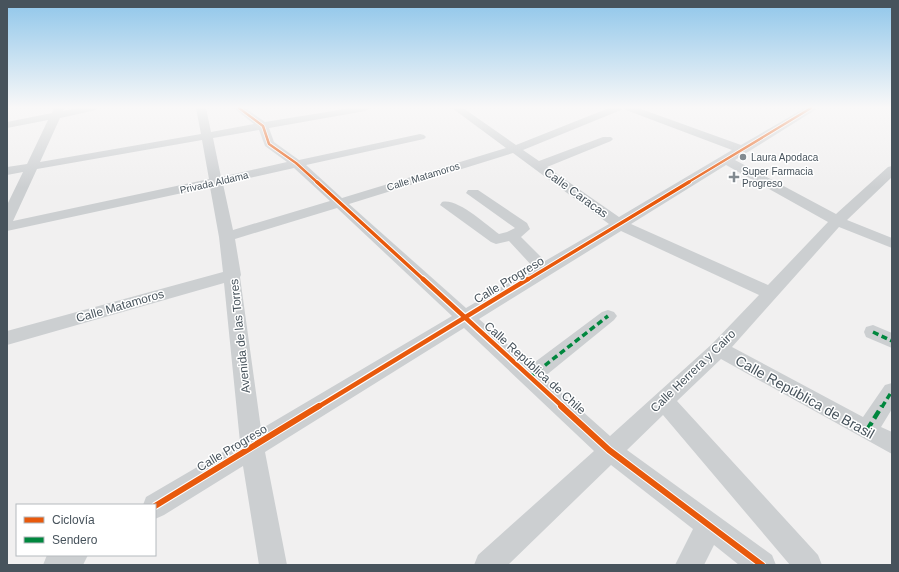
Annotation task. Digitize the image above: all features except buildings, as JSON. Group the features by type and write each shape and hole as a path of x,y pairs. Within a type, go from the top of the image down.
{"street":[{"path":"7,220 47,135"},
{"path":"7,171 214,135"},
{"name":"Calle República de Chile","path":"266,135 269,144 296,163 609,450 709,527 762,565"},
{"name":"Calle Caracas","path":"495,135 620,225 770,293"},
{"name":"Calle Matamoros","path":"227,237 515,149 551,135"},
{"path":"701,135 742,150"},
{"name":"Calle Progreso","path":"156,505 767,135"},
{"name":"Avenida de las Torres","path":"207,136 217,182 233,275 252,447 274,565"},
{"name":"Privada Aldama","path":"7,227 420,137"},
{"path":"538,166 607,139"},
{"path":"726,160 837,221 892,243"},
{"name":"Calle Herrera y Cairo","path":"488,565 609,450 719,349 837,221 892,170"},
{"path":"447,205 463,214 494,238 501,239 512,236 523,229 522,226 473,192"},
{"path":"463,214 489,202"},
{"path":"512,236 545,270"},
{"name":"Calle Matamoros","path":"7,338 233,275"},
{"path":"530,377 608,316"},
{"path":"873,332 892,341"},
{"name":"Calle República de Brasil","path":"719,349 892,444"},
{"path":"867,430 892,391"},
{"path":"663,400 808,565"},
{"path":"689,565 709,527"},
{"path":"57,565 72,556"}],"marked path":[{"path":"530,377 608,316"},
{"path":"873,332 892,341"},
{"path":"867,430 892,391"}],"cycle path":[{"path":"266,135 269,144 296,163 609,450 762,565"},
{"path":"156,505 767,135"}],"place":[{"name":"Laura Apodaca","path":"743,157"},
{"name":"Super Farmacia Progreso","path":"734,177"}]}
